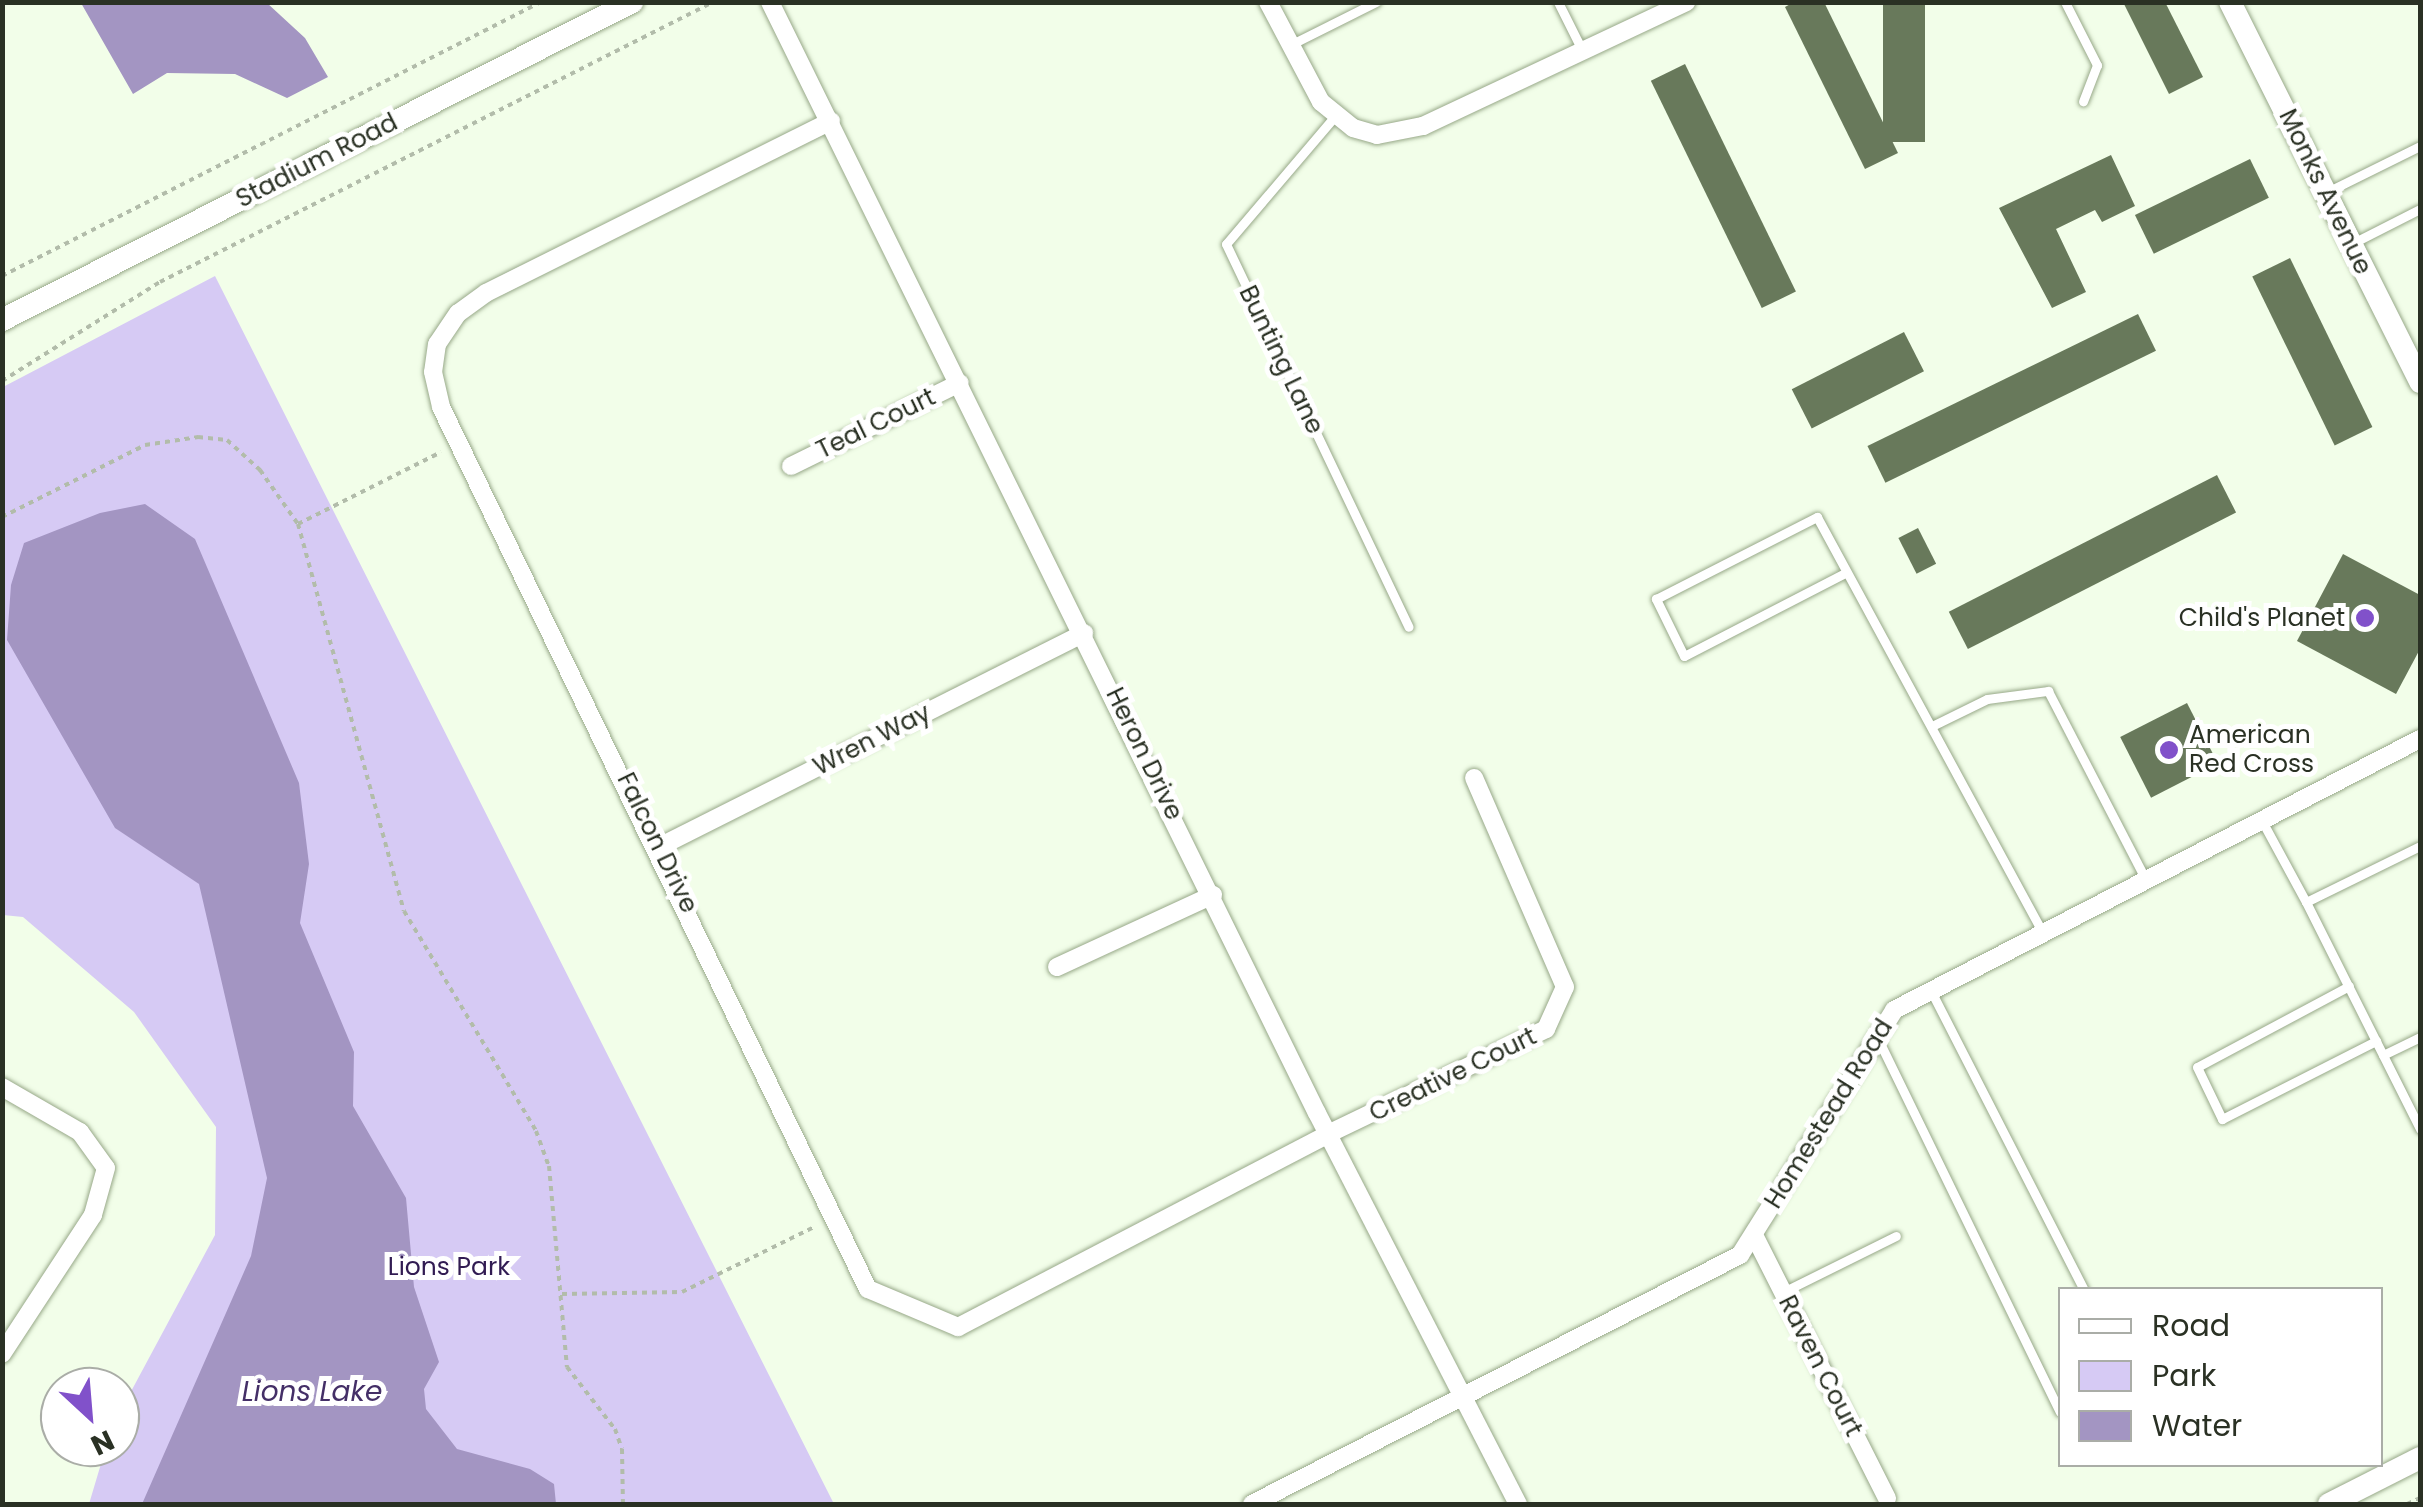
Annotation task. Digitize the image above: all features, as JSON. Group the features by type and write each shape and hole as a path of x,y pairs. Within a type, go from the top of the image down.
{"street":[{"name":"Stadium Road","path":"2,320 632,2"},
{"name":"Heron Drive","path":"770,2 1328,1134 1518,1504"},
{"path":"1268,2 1335,116 1365,131 1400,134 1686,2"},
{"name":"Monks Avenue","path":"2230,2 2420,382"},
{"name":"Falcon Drive","path":"831,121 486,292 458,313 437,344 433,372 458,443 659,847 868,1289 958,1326 1328,1134"},
{"name":"Teal Court","path":"791,466 960,383"},
{"name":"Wren Way","path":"659,847 1084,633"},
{"name":"Homestead Road","path":"1252,1504 1740,1255 1894,1010 2420,739"},
{"name":"Creative Court","path":"1328,1134 1546,1030 1565,987 1474,778"},
{"path":"1057,967 1213,895"},
{"path":"2,1087 80,1132 106,1168 93,1215 2,1354"},
{"name":"Raven Court","path":"1754,1235 1883,1502"},
{"path":"2329,1504 2420,1458"}],"lane":[{"path":"1290,45 1376,2"},
{"path":"1558,2 1581,48"},
{"path":"2065,2 2097,65 2083,100"},
{"name":"Bunting Lane","path":"1335,116 1226,244 1409,627"},
{"path":"2326,192 2420,146"},
{"path":"2351,244 2420,210"},
{"path":"1845,572 1684,656 1656,599 1817,517 2043,933"},
{"path":"1932,726 1987,699 2048,691 2146,880"},
{"path":"2262,821 2420,1129"},
{"path":"2306,902 2420,846"},
{"path":"2348,986 2198,1068 2222,1119 2376,1041"},
{"path":"1930,991 2082,1287"},
{"path":"1877,1037 2058,1408"},
{"path":"2383,1055 2420,1037"},
{"path":"1783,1292 1896,1236"}],"path":[{"path":"2,276 542,2"},
{"path":"2,381 160,282 712,2"},
{"path":"2,517 145,446 198,438 227,440 260,470 298,524 404,911 536,1132 548,1166 567,1366 622,1448 623,1504"},
{"path":"298,524 458,443"},
{"path":"560,1294 682,1292 834,1217"},
{"path":"2407,1504 2420,1498"}],"green space":[{"name":"Lions Park","path":"215,276 834,1504 89,1504 100,1467 140,1467 140,1375 215,1235 216,1127 134,1012 23,917 3,915 3,387"}],"water":[{"path":"81,3 267,3 305,38 328,77 287,98 235,74 167,73 133,94"},
{"name":"Lions Lake","path":"145,504 195,539 299,783 309,864 300,923 354,1052 353,1106 406,1198 414,1287 439,1362 424,1389 426,1409 457,1449 530,1469 554,1484 556,1504 142,1504 251,1256 267,1178 199,884 115,828 7,640 11,585 24,543 100,513"}],"building":[{"path":"1794,2 1824,2 1898,153 1865,169 1785,7"},
{"path":"1883,2 1925,2 1925,142 1883,142"},
{"path":"2123,2 2165,2 2203,77 2169,94"},
{"path":"1685,64 1796,291 1762,308 1651,81"},
{"path":"2111,155 2135,206 2102,222 2095,210 2056,229 2086,292 2052,308 1999,208"},
{"path":"2250,159 2269,198 2154,254 2135,215"},
{"path":"2290,258 2372,427 2335,445 2252,276"},
{"path":"2138,314 2156,351 1885,483 1867,446"},
{"path":"1904,332 1924,371 1812,428 1792,389"},
{"path":"2217,475 2236,512 1968,649 1949,612"},
{"path":"1918,528 1936,564 1917,574 1898,538"},
{"name":"Child's Planet","path":"2343,554 2420,595 2420,649 2396,694 2297,641"},
{"name":"American Red Cross","path":"2187,703 2218,764 2151,798 2120,737"}],"place":[{"name":"Child's Planet","path":"2365,618"},
{"name":"American Red Cross","path":"2169,750"}]}
